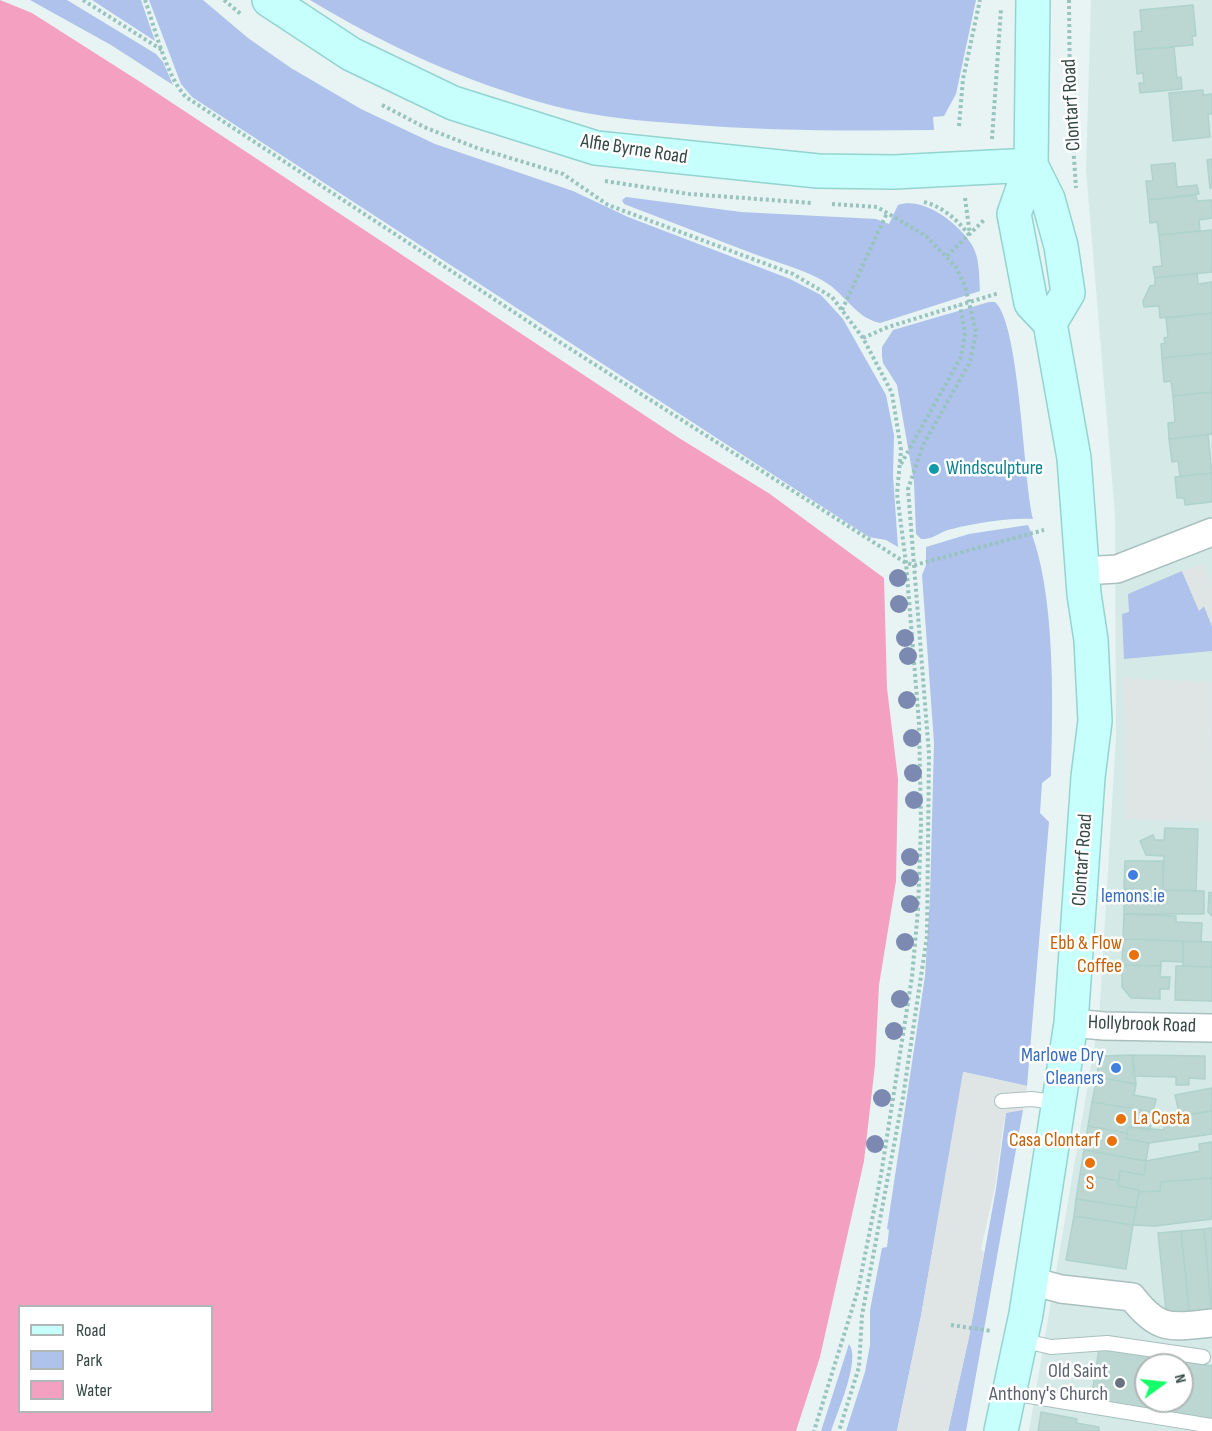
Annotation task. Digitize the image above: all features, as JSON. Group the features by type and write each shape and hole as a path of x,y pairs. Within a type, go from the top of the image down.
{"main road":[{"name":"Alfie Byrne Road","path":"269,0 351,54 453,103 596,148 818,171 894,172 1031,165"},
{"name":"Clontarf Road","path":"1001,1431 1011,1393 1006,1336 1031,1281 1071,1023 1088,777 1095,721 1092,640 1083,571 1074,458 1050,322 1031,303 1014,214 1031,165 1033,0"}],"street":[{"path":"1083,571 1117,568 1212,532"},
{"name":"Hollybrook Road","path":"1071,1023 1104,1026 1212,1028"},
{"path":"1031,1281 1061,1289 1132,1296 1148,1317 1167,1326 1212,1323"}],"lane":[{"path":"1002,1101 1032,1099 1060,1103"},
{"path":"1006,1336 1051,1347 1107,1343 1203,1357"},
{"path":"1011,1393 1212,1426"}],"path":[{"path":"83,0 163,51"},
{"path":"146,0 163,51 180,91 210,115 737,457 906,563 915,565 1044,530"},
{"path":"959,126 963,79 980,0"},
{"path":"996,95 1001,0"},
{"name":"Clontarf Road","path":"1070,0 1068,67 1076,196"},
{"path":"551,169 563,174 608,205 793,274 832,297 864,338 892,393 898,423 900,467 897,494 906,563 919,723 921,825 918,910 912,978 881,1175 858,1290 814,1431"},
{"name":"Alfie Byrne Road","path":"626,185 689,194 877,207 926,236 956,267 969,302 976,332 970,362 923,444 908,489 929,754 927,936 901,1106 862,1315 859,1367 839,1431"},
{"path":"965,196 970,236"},
{"path":"922,201 933,204 956,218 970,236"},
{"path":"877,207 885,204"},
{"path":"842,310 887,213"},
{"path":"947,256 970,236 984,219"},
{"path":"864,338 888,327 1002,292"},
{"path":"900,467 961,357 965,333 960,305"},
{"path":"951,1325 1006,1336"}],"shaded area":[{"path":"1091,0 1212,0 1212,1431 1029,1431 1099,1019 1116,738 1115,515 1086,170"},
{"path":"1202,563 1212,586 1212,626 1204,606 1199,611 1182,571"},
{"path":"1123,678 1211,682 1212,822 1125,819 1127,769"},
{"path":"963,1072 1027,1086 1023,1110 1006,1113 1004,1121 995,1187 981,1249 984,1253 969,1337 948,1431 897,1431 921,1316"}],"green space":[{"path":"30,0 67,0 156,54 163,62 173,85 111,45"},
{"path":"92,0 141,0 155,41"},
{"path":"149,0 203,0 248,38 291,68 361,109 435,144 573,191 628,217 790,279 821,295 843,319 886,395 894,435 893,476 898,547 886,540 869,537 192,97 181,84"},
{"path":"310,0 976,0 956,94 944,116 933,117 934,130 871,130 715,126 635,120 570,110 522,97 428,62 368,33"},
{"path":"626,197 741,212 876,219 889,224 898,205 919,204 950,221 972,245 978,262 980,291 880,323 863,315 835,289 818,278 624,204 622,200"},
{"path":"995,302 1003,316 1010,339 1020,403 1033,519 982,523 948,530 931,538 921,539 916,534 914,482 897,385 883,363 882,347 893,330"},
{"path":"1028,525 1044,581 1051,648 1052,716 1051,776 1042,783 1040,813 1049,822 1027,1086 964,1072 921,1316 897,1431 846,1431 865,1372 870,1345 870,1310 882,1248 887,1247 889,1230 887,1229 925,976 930,897 934,743 922,575 926,565 926,547 969,534"},
{"path":"1182,571 1199,610 1204,606 1212,626 1212,651 1124,659 1122,614 1129,612 1128,594"},
{"path":"1012,1110 1023,1110 966,1431 948,1431 969,1337 996,1189 1006,1113"},
{"path":"849,1344 852,1361 847,1386 831,1431 821,1431"}],"water":[{"path":"0,0 32,13 142,83 679,438 770,494 884,578 887,688 898,779 896,881 879,985 875,1065 864,1161 820,1357 796,1431 0,1431"}],"building":[{"path":"1193,5 1196,36 1192,36 1193,45 1135,50 1134,32 1142,31 1140,10"},
{"path":"1174,47 1177,78 1181,77 1182,89 1140,93 1139,83 1144,83 1143,73 1137,74 1135,50"},
{"path":"1203,90 1203,95 1212,94 1212,114 1208,114 1210,137 1173,141 1169,93"},
{"path":"1212,159 1212,188 1210,188 1207,160"},
{"path":"1175,163 1177,187 1197,185 1199,194 1148,200 1146,181 1153,181 1151,165"},
{"path":"1196,195 1197,201 1212,200 1212,218 1199,220 1200,231 1159,235 1157,222 1150,223 1148,200"},
{"path":"1212,230 1212,272 1155,278 1153,267 1162,266 1159,235"},
{"path":"1197,273 1198,284 1212,282 1212,313 1160,318 1159,306 1144,307 1143,301 1150,286 1155,285 1155,278"},
{"path":"1212,313 1212,353 1162,358 1161,344 1165,343 1164,338 1168,337 1166,318"},
{"path":"1212,353 1212,392 1173,396 1171,381 1164,382 1162,358"},
{"path":"1212,392 1212,434 1169,439 1168,423 1175,422 1173,396"},
{"path":"1208,435 1212,473 1180,476 1178,461 1172,462 1169,439"},
{"path":"1212,473 1212,502 1185,505 1184,498 1177,498 1175,477"},
{"path":"1165,828 1198,829 1196,891 1163,890 1164,856 1146,855 1140,841 1153,835 1155,840 1164,840"},
{"path":"1125,861 1163,861 1163,890 1124,889"},
{"path":"1124,889 1204,891 1204,914 1124,914"},
{"path":"1209,892 1212,893 1212,916 1208,912"},
{"path":"1124,914 1176,916 1176,922 1202,923 1201,942 1123,939"},
{"path":"1123,939 1183,941 1183,962 1161,961 1161,966 1122,965"},
{"path":"1183,941 1212,942 1212,967 1183,966"},
{"path":"1122,965 1161,966 1160,977 1170,977 1169,989 1160,989 1160,999 1131,998 1122,987"},
{"path":"1176,966 1212,967 1212,1001 1175,1000"},
{"name":"Marlowe Dry Cleaners","path":"1133,1055 1136,1084 1097,1077 1099,1060 1103,1056"},
{"path":"1133,1055 1205,1056 1205,1079 1189,1078 1189,1085 1176,1085 1176,1077 1133,1076"},
{"path":"1097,1077 1136,1084 1134,1095 1156,1099 1153,1112 1092,1102"},
{"path":"1212,1088 1212,1111 1180,1117 1175,1095"},
{"name":"La Costa","path":"1092,1102 1153,1112 1150,1130 1128,1127 1127,1133 1088,1126"},
{"path":"1212,1111 1212,1134 1149,1143 1126,1139 1128,1127 1164,1130 1165,1118"},
{"name":"Casa Clontarf","path":"1088,1126 1127,1133 1126,1139 1149,1143 1146,1161 1084,1150"},
{"path":"1212,1142 1212,1178 1161,1182 1160,1191 1139,1192 1139,1190 1118,1186 1120,1171 1144,1175 1146,1161 1200,1151 1199,1144"},
{"path":"1084,1150 1146,1161 1144,1175 1120,1171 1119,1181 1080,1174"},
{"path":"1080,1174 1119,1181 1118,1186 1139,1190 1136,1208 1076,1199"},
{"path":"1212,1178 1212,1219 1155,1226 1133,1225 1139,1192 1160,1191 1161,1182"},
{"path":"1076,1199 1136,1208 1133,1225 1074,1216"},
{"path":"1074,1216 1133,1225 1126,1269 1066,1260"},
{"path":"1212,1228 1212,1315 1204,1229"},
{"path":"1204,1229 1212,1317 1190,1319 1181,1231"},
{"path":"1181,1231 1190,1319 1167,1321 1158,1233"},
{"name":"Old Saint Anthony's Church","path":"1099,1349 1134,1354 1134,1407 1091,1400"},
{"name":"Old Saint Anthony's Church","path":"1194,1363 1212,1366 1212,1419 1174,1413 1194,1413"},
{"path":"1041,1412 1077,1419 1076,1423 1099,1427 1099,1431 1038,1431"}],"place":[{"name":"Windsculpture","path":"934,469"},
{"name":"lemons.ie","path":"1133,875"},
{"name":"Ebb & Flow Coffee","path":"1134,955"},
{"name":"Marlowe Dry Cleaners","path":"1116,1068"},
{"name":"La Costa","path":"1121,1119"},
{"name":"Casa Clontarf","path":"1112,1141"},
{"name":"S","path":"1090,1163"},
{"name":"Old Saint Anthony's Church","path":"1120,1383"}]}
